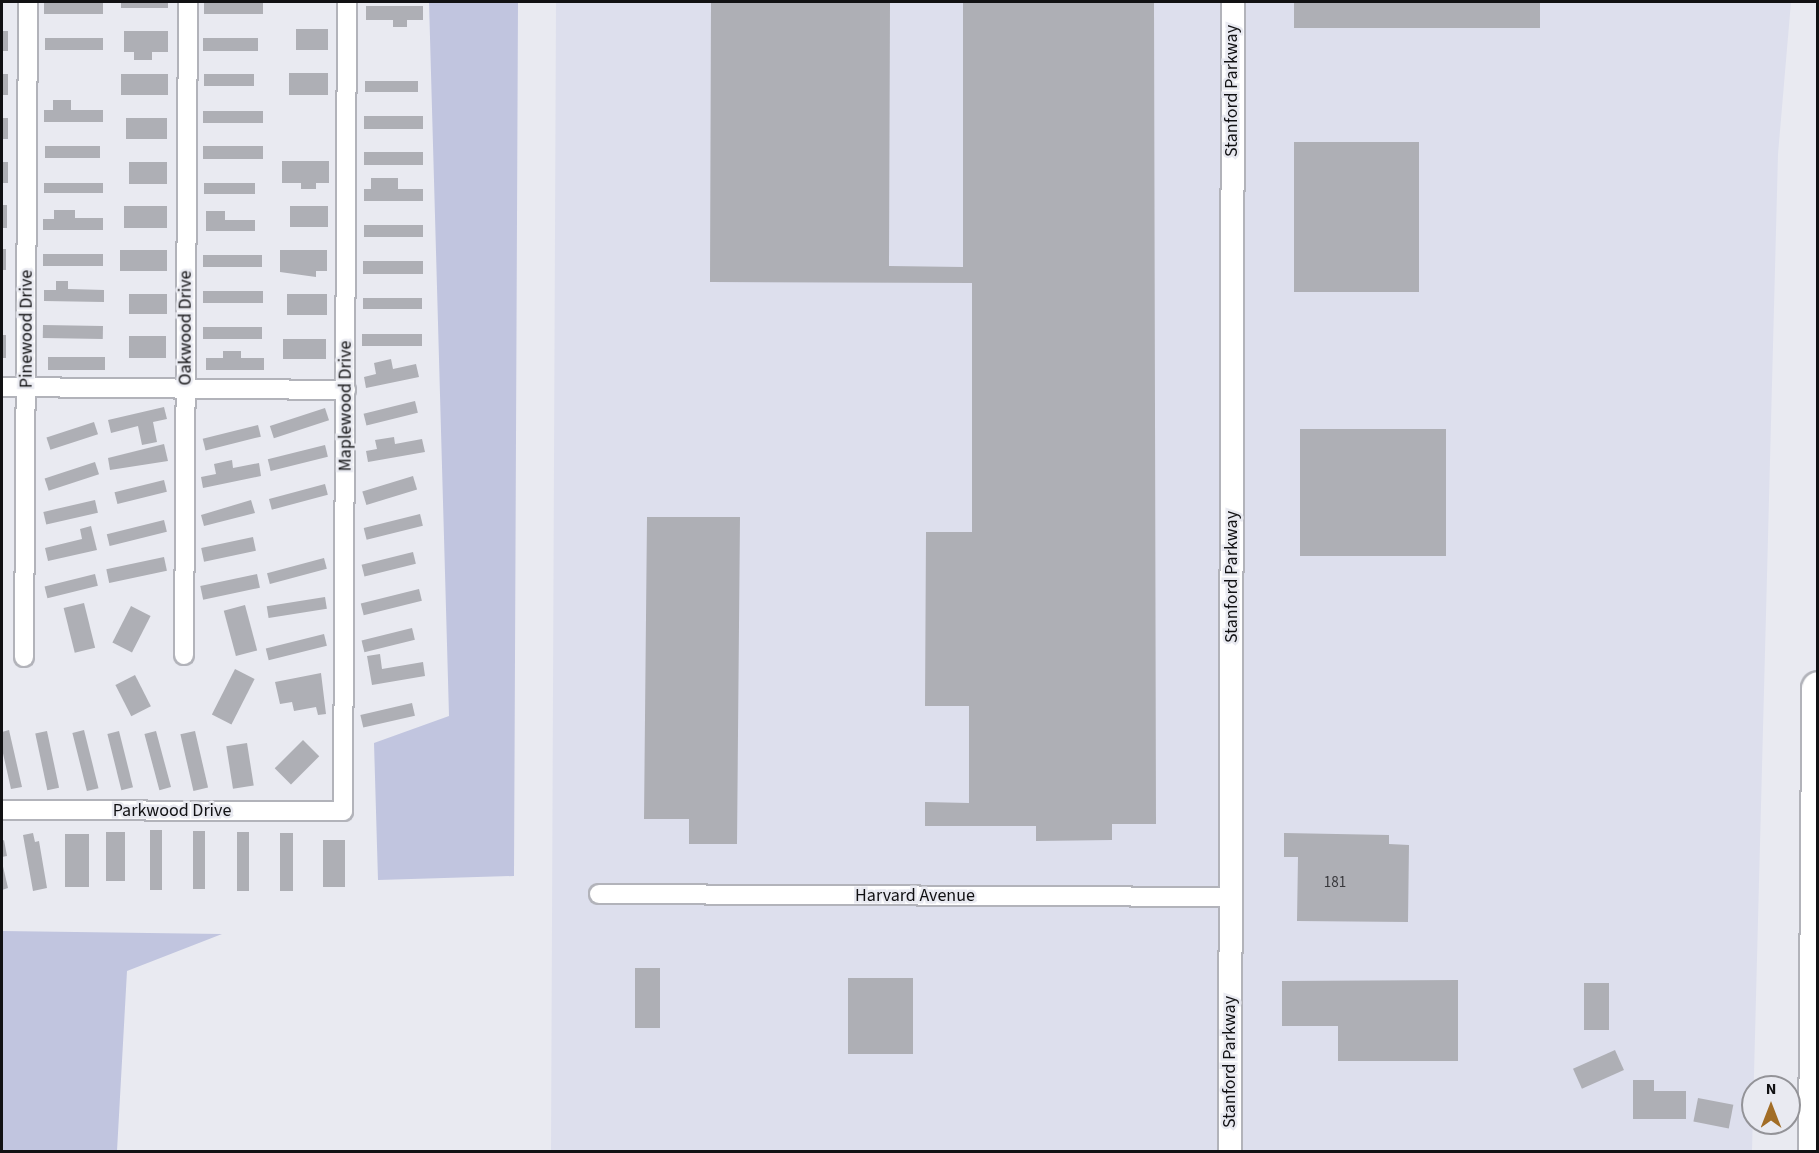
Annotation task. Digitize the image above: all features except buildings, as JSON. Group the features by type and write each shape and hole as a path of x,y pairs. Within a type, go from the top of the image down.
{"highway":[{"path":"1815,1152 1818,688"},
{"path":"1810,1152 1815,1117"}],"street":[{"name":"Pinewood Drive","path":"24,657 28,2"},
{"name":"Oakwood Drive","path":"184,655 188,2"},
{"name":"Maplewood Drive","path":"343,811 346,2"},
{"name":"Stanford Parkway","path":"1230,1152 1233,2"},
{"path":"2,387 346,390"},
{"name":"Parkwood Drive","path":"2,810 343,811"},
{"name":"Harvard Avenue","path":"599,894 1230,897"}],"shaded area":[{"path":"429,2 518,2 514,876 378,880 374,743 449,716"},
{"path":"556,2 1791,2 1778,154 1754,1075 1741,1075 1741,1135 1752,1135 1752,1151 551,1151"},
{"path":"2,931 222,934 127,971 117,1151 2,1151"}]}
